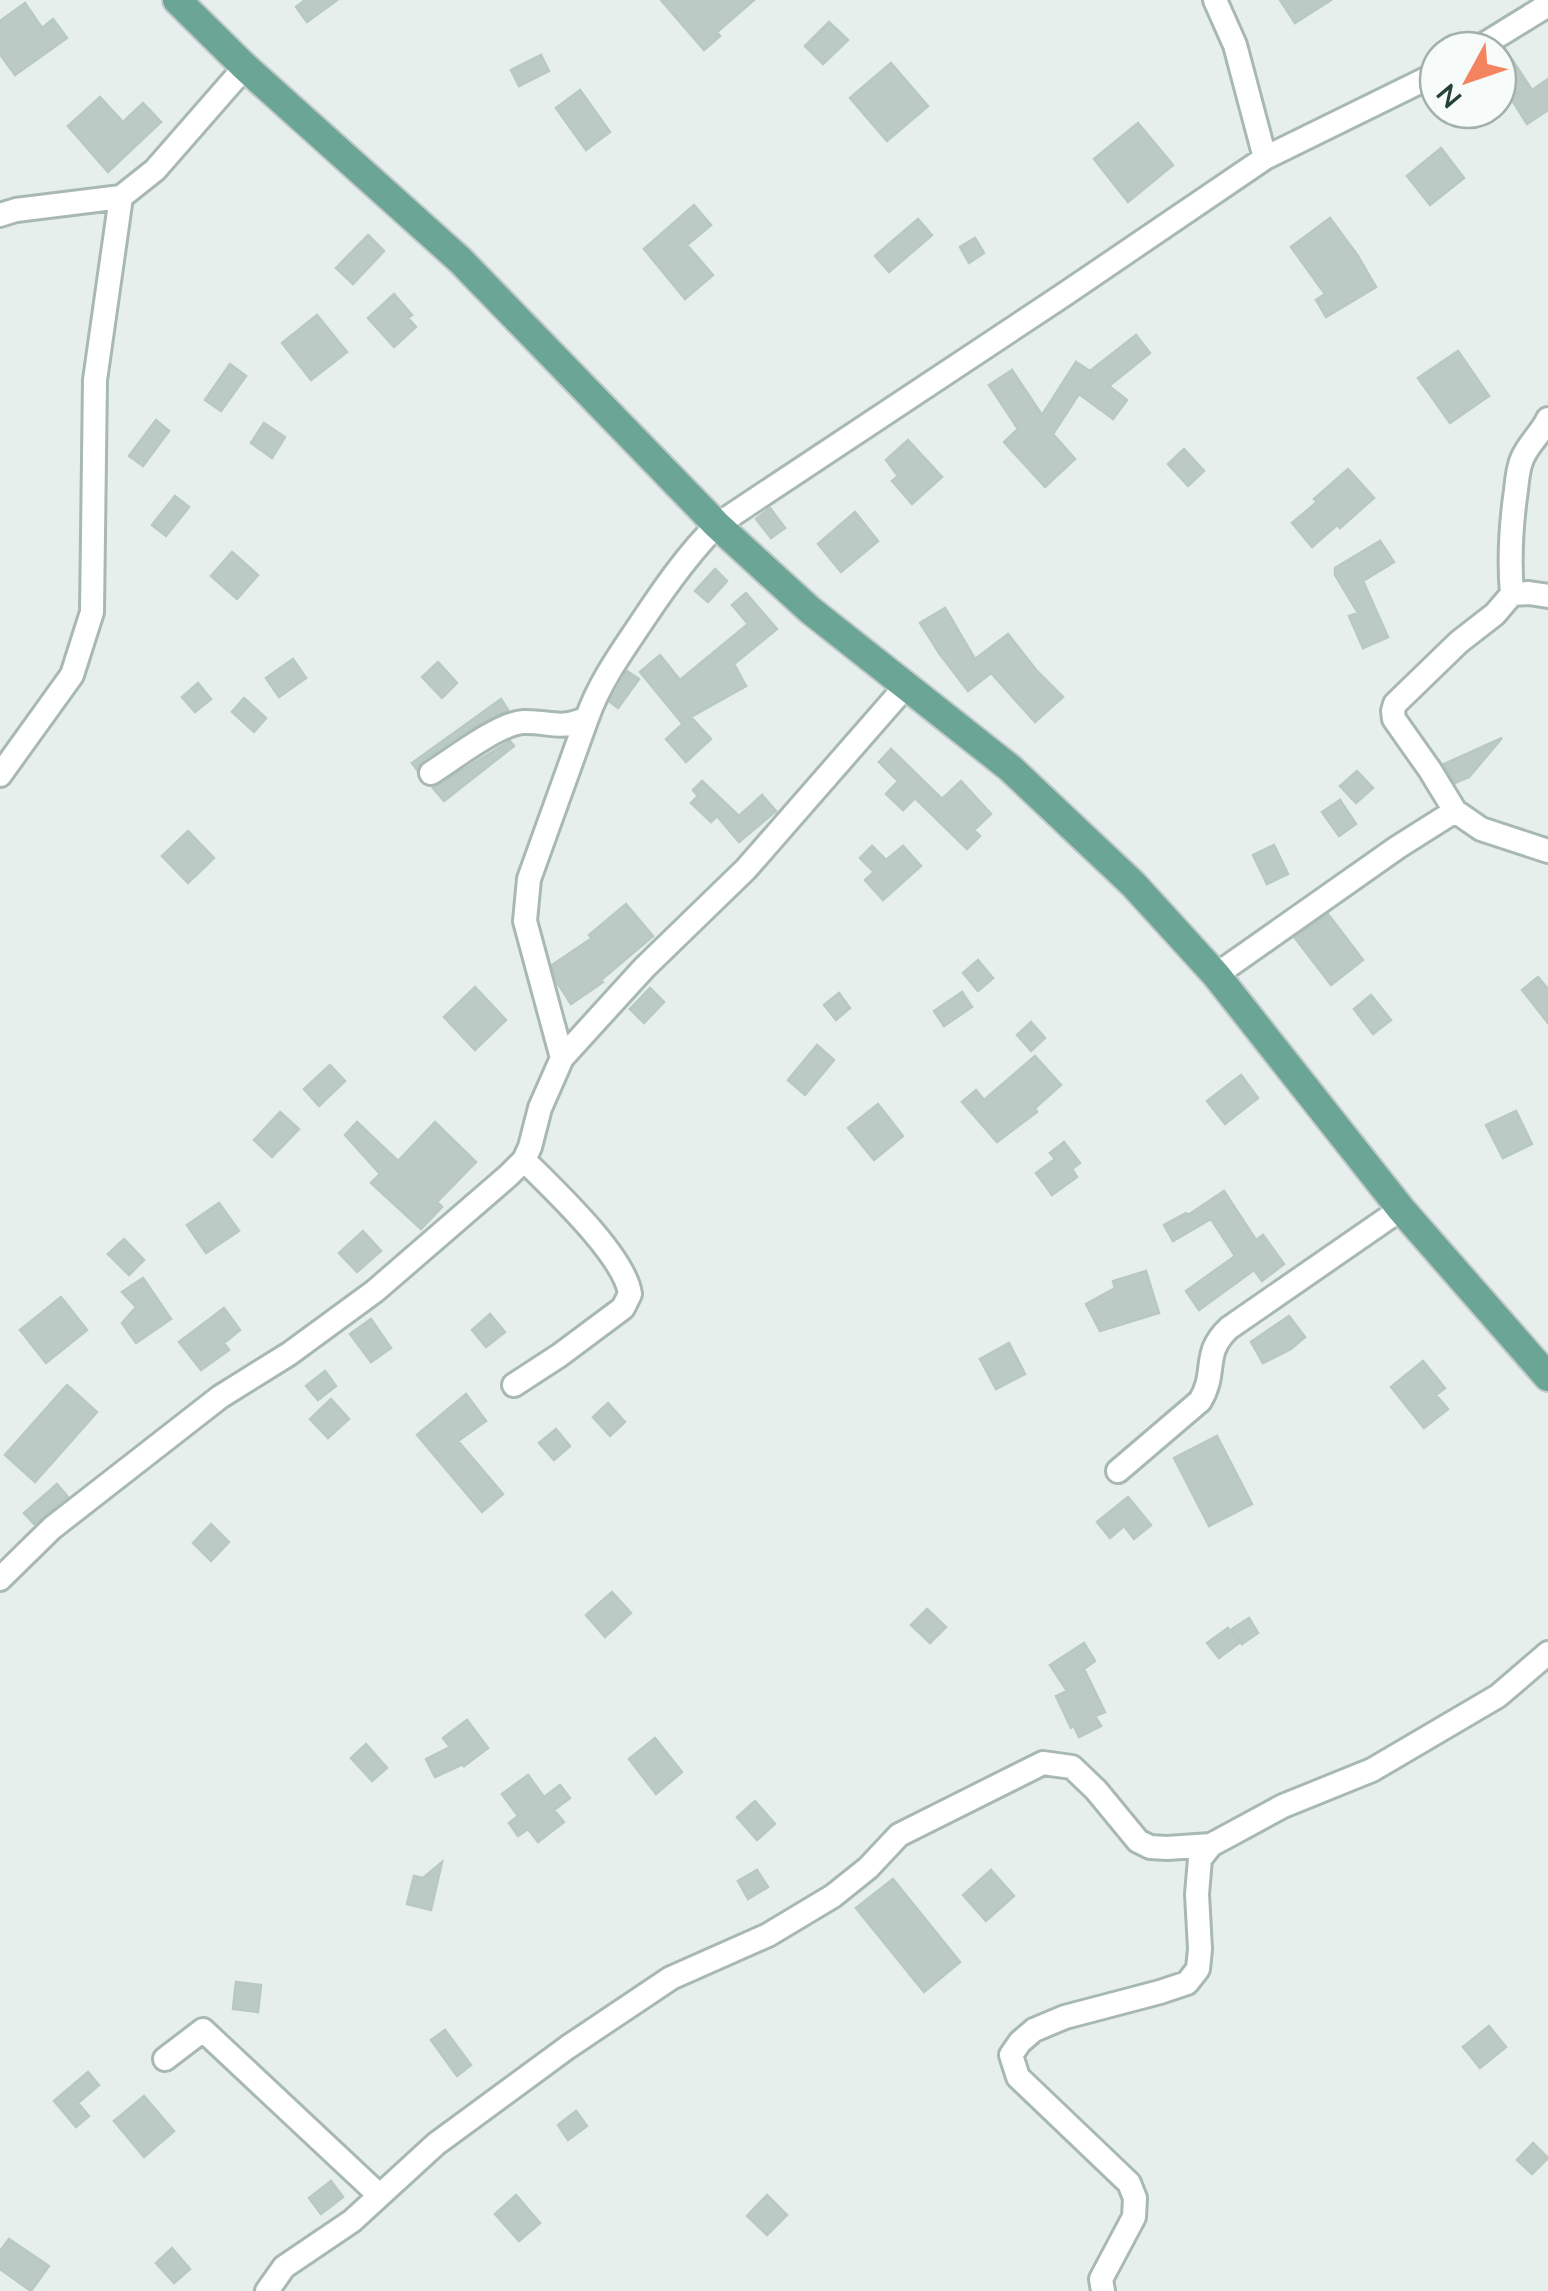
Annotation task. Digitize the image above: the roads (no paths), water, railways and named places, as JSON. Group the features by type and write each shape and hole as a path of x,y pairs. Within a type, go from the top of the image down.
{"main road":[{"path":"178,0 245,67 460,260 717,525 810,610 1010,768 1133,884 1216,975 1401,1209 1548,1377"}],"street":[{"path":"1215,0 1235,45 1265,158"},
{"path":"1508,30 1548,6"},
{"path":"0,214 121,197 155,170 245,67"},
{"path":"562,1058 525,921 529,879 594,696 693,548 717,525 1265,158 1418,82"},
{"path":"0,776 72,675 92,612 95,380 121,197"},
{"path":"1512,594 1509,568 1519,469 1522,456 1548,419"},
{"path":"1548,596 1512,594 1395,704 1393,711 1394,719 1455,812 1482,828 1548,851"},
{"path":"0,1579 52,1528 188,1421 376,1291 524,1160 540,1108 562,1058 644,968 746,869 905,687"},
{"path":"432,773 503,728 522,722 570,726 586,718"},
{"path":"1216,975 1398,847 1455,812"},
{"path":"514,1385 622,1308 630,1294 625,1274 524,1160"},
{"path":"1118,1470 1200,1401 1208,1388 1213,1347 1229,1328 1401,1209"},
{"path":"267,2291 284,2267 352,2221 436,2144 568,2047 671,1978 768,1935 833,1896 868,1868 898,1836 1043,1763 1072,1767 1138,1841 1150,1847 1210,1845 1282,1806 1381,1764 1498,1696 1548,1653"},
{"path":"1104,2291 1101,2280 1134,2217 1136,2198 1129,2183 1018,2077 1012,2055 1034,2030 1065,2017 1186,1983 1198,1969 1200,1859 1210,1845"},
{"path":"165,2058 202,2030 380,2195"}]}
